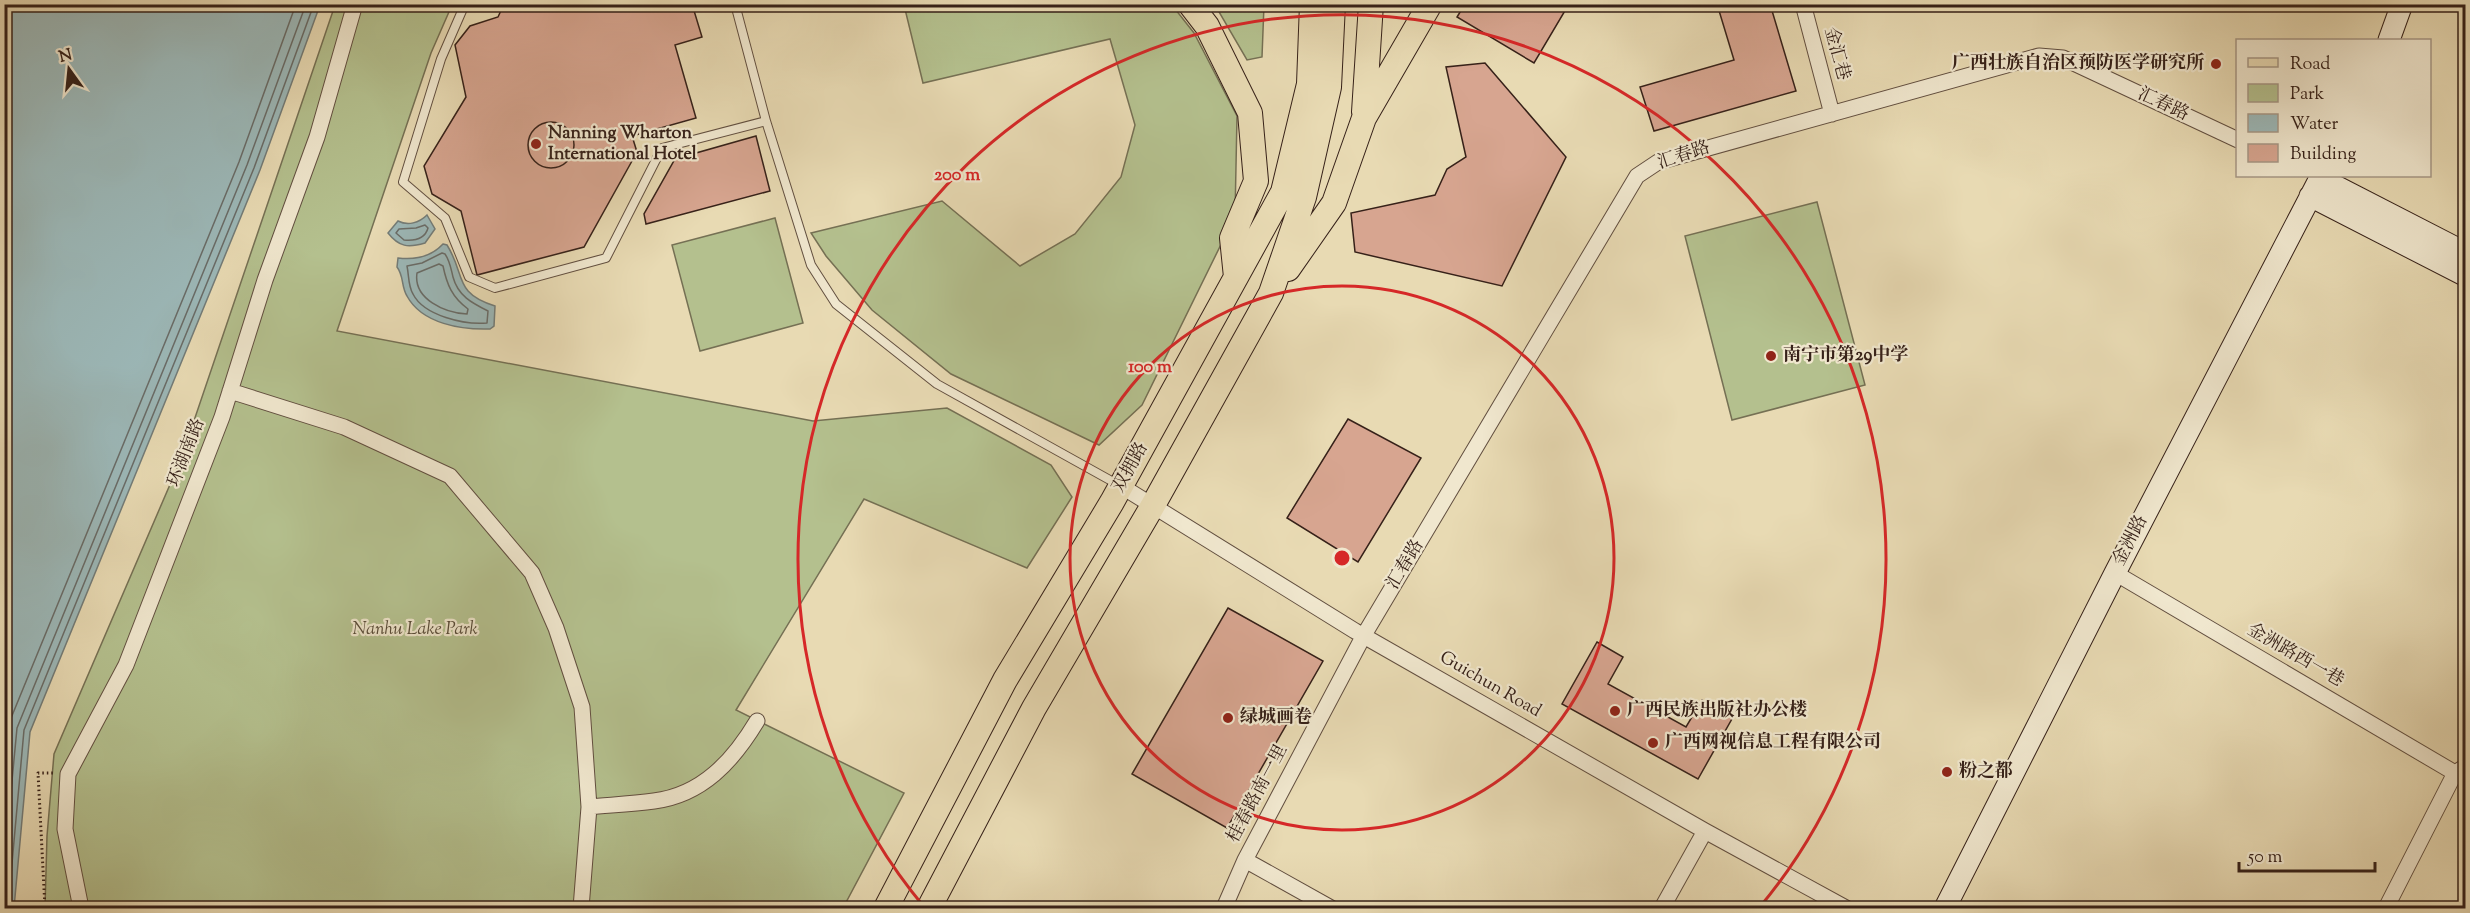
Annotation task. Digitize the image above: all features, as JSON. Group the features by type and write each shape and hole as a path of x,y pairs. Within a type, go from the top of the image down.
{"main road":[{"path":"1190,4 1207,26 1250,113 1256,181 1232,238 1236,278"},
{"name":"双拥路","path":"886,909 1005,680 1121,486 1282,192 1309,84 1312,4"},
{"name":"双拥路","path":"929,909 1034,708 1152,507 1271,293 1304,197 1329,87 1333,4"},
{"path":"1364,118 1371,4"},
{"path":"1271,293 1334,203 1364,118 1430,4"},
{"path":"2390,39 2402,4"},
{"path":"2316,181 2466,253"},
{"path":"2316,181 2466,276"},
{"name":"金洲路","path":"1945,909 2316,181"}],"street":[{"name":"环湖南路","path":"81,909 65,829 68,774 126,664 230,391 265,280 317,137 355,4"},
{"name":"金汇巷","path":"1803,4 1832,114"},
{"name":"汇春路","path":"1364,635 1637,176 1658,162 2039,56 2063,58 2236,139"},
{"path":"230,391 344,427 450,476 532,573 556,628 582,707 589,807 581,909"},
{"name":"Guichun Road","path":"1121,486 1364,635 1705,831 1846,909"},
{"name":"金洲路西一巷","path":"2115,573 2460,769"},
{"name":"桂春路南一里","path":"1224,909 1245,860 1364,635"},
{"path":"589,807 656,801 692,790 723,768 741,748 758,722"},
{"path":"2386,909 2460,769"},
{"path":"1662,909 1705,831"},
{"path":"1245,860 1331,909"}],"lane":[{"path":"465,4 441,59 404,182 445,218 469,277 495,288 606,258 662,148 766,121"},
{"path":"735,4 766,121 811,265 836,304 937,384 1121,486"}],"path":[{"path":"45,909 38,773 68,774"}],"green space":[{"name":"Nanhu Lake Park","path":"335,5 452,5 431,53 337,331 813,421 947,408 1051,465 1072,497 1027,568 864,499 736,710 904,793 843,908 45,908 47,836 54,754 181,459"},
{"path":"904,5 1172,5 1194,33 1237,116 1235,216 1142,405 1099,445 951,374 872,310 826,256 811,233 942,201 1020,266 1075,234 1121,177 1135,125 1110,39 923,83"},
{"path":"1215,5 1264,5 1262,57 1247,60"},
{"path":"1817,202 1865,385 1732,420 1685,236"},
{"path":"775,218 803,323 700,351 672,245"}],"water":[{"path":"5,4 320,5 260,170 30,732 14,908 4,908"},
{"path":"427,215 435,229 425,243 414,246 400,244 388,233 398,221 413,223"},
{"path":"443,244 447,245 453,256 466,289 482,301 495,306 494,326 490,329 455,326 432,319 422,313 407,296 397,267 398,258 422,257"}],"building":[{"name":"Nanning Wharton International Hotel","path":"504,4 692,4 702,37 675,45 696,118 632,136 637,152 584,247 477,275 461,211 432,194 424,166 466,97 455,45 470,26 498,17"},
{"path":"1465,4 1569,4 1534,63 1457,17"},
{"path":"1717,4 1770,4 1796,91 1654,131 1640,87 1734,60"},
{"path":"1485,63 1566,157 1502,286 1355,252 1351,213 1435,195 1447,169 1466,157 1446,67"},
{"path":"551,122 567,129 574,145 567,161 551,168 535,161 528,145 535,129"},
{"path":"756,136 770,191 646,224 644,214 675,159"},
{"path":"1348,419 1421,458 1358,562 1287,518"},
{"name":"绿城画卷","path":"1228,608 1323,661 1227,828 1132,774"},
{"name":"广西民族出版社办公楼","path":"1597,642 1623,657 1608,684 1686,727 1702,700 1733,717 1698,779 1562,704"}],"place":[{"name":"广西壮族自治区预防医学研究所","path":"2216,64"},
{"name":"Nanning Wharton International Hotel","path":"536,144"},
{"name":"南宁市第29中学","path":"1771,356"},
{"name":"广西民族出版社办公楼","path":"1615,711"},
{"name":"绿城画卷","path":"1228,718"},
{"name":"广西网视信息工程有限公司","path":"1653,743"},
{"name":"粉之都","path":"1947,772"}]}
